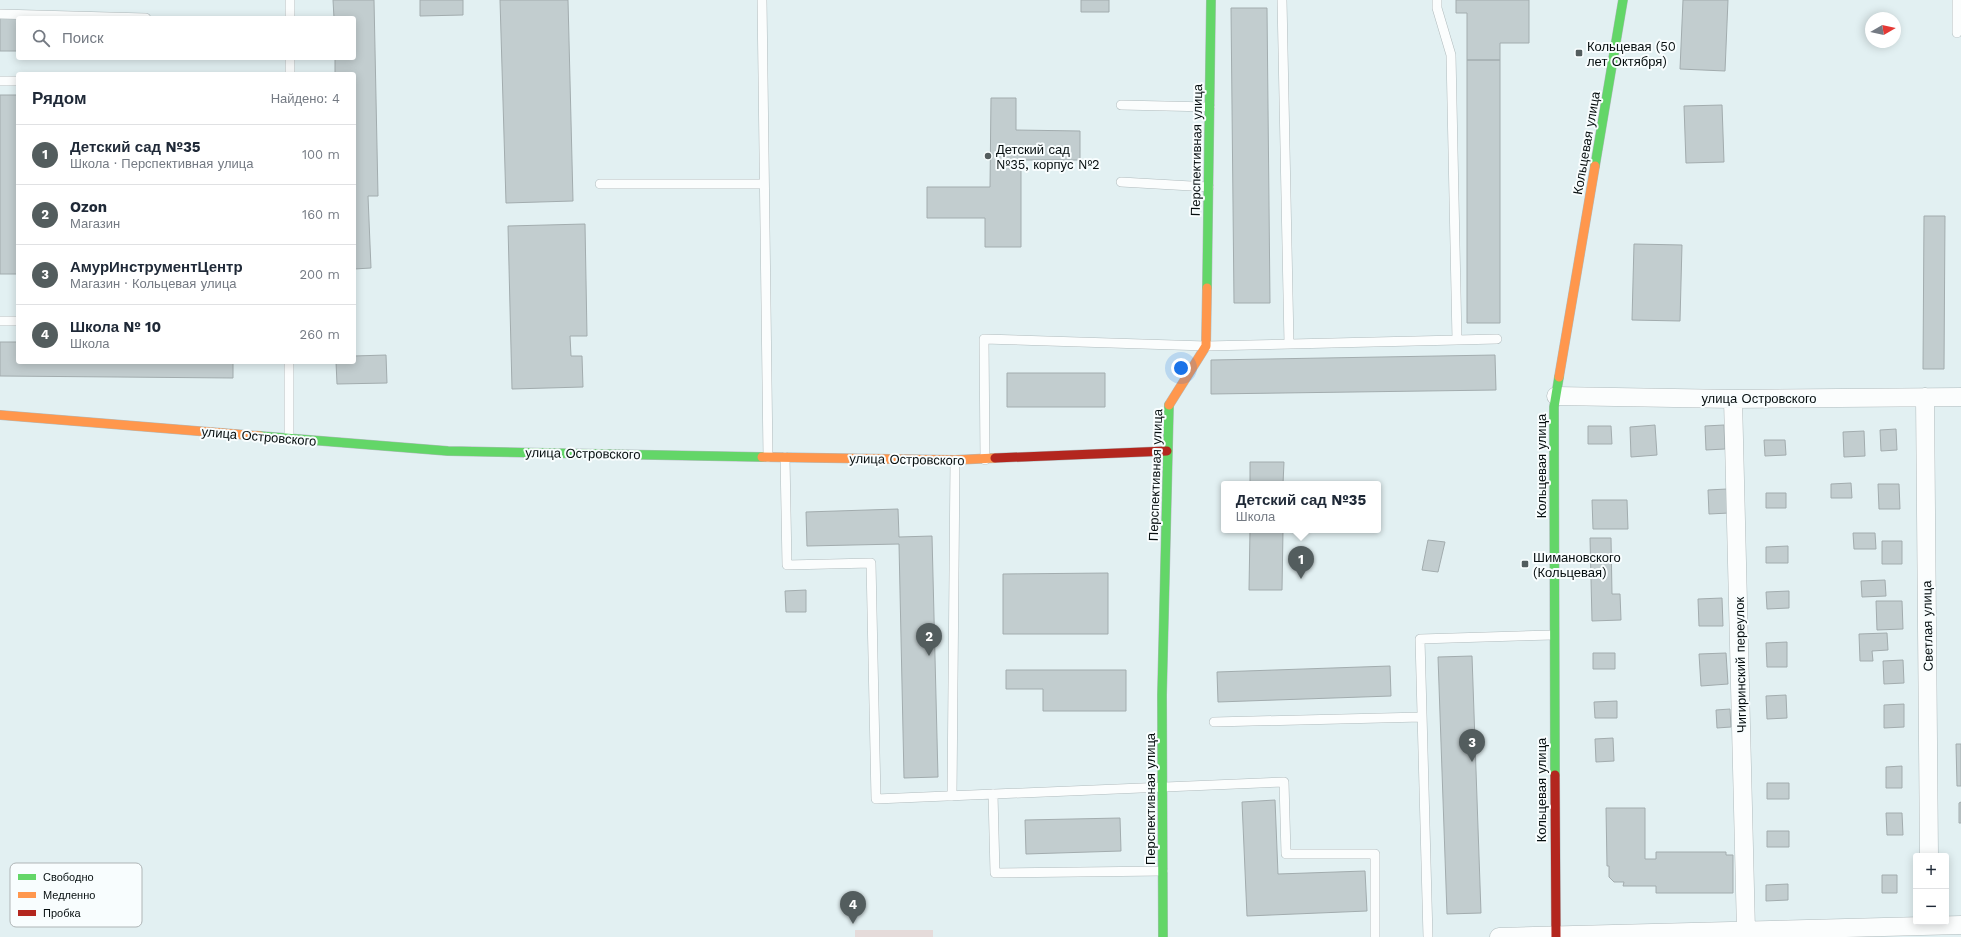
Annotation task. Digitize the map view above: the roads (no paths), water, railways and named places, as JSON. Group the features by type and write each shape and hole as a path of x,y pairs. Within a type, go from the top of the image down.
{"street":[{"name":"Перспективная улица","path":"1163,937 1162,786 1168,407 1206,346 1211,0"},
{"name":"Кольцевая улица","path":"1556,936 1553,635 1554,407 1623,0"},
{"name":"улица Островского","path":"1556,396 1733,399 1961,397"},
{"name":"Светлая улица","path":"1924,397 1929,853"},
{"name":"Чигиринский переулок","path":"1733,399 1746,931"},
{"name":"улица Островского","path":"0,415 448,451 985,460 1167,451"},
{"path":"1499,937 1746,931 1814,933 1930,928 1961,925"}],"lane":[{"path":"290,0 290,16"},
{"path":"762,0 768,457"},
{"path":"1282,0 1289,344"},
{"path":"1437,0 1437,8 1451,54 1457,340"},
{"path":"1957,0 1957,33"},
{"path":"0,14 73,16"},
{"path":"290,60 290,72"},
{"path":"0,80 16,81"},
{"path":"1121,105 1210,107"},
{"path":"1121,182 1209,187"},
{"path":"600,184 764,184"},
{"path":"0,321 16,321"},
{"path":"985,460 984,339 1206,346 1497,339"},
{"path":"289,364 289,438"},
{"path":"784,457 786,565 871,563 876,799 1284,782 1286,854 1374,854 1374,937"},
{"path":"952,796 955,460"},
{"path":"1428,937 1420,639 1553,635"},
{"path":"1214,722 1422,718"},
{"path":"993,794 995,873 1163,871"}],"place":[{"name":"Кольцевая (50 лет Октября)","path":"1579,53"},
{"name":"Детский сад №35, корпус №2","path":"988,156"},
{"name":"Шимановского (Кольцевая)","path":"1525,564"},
{"name":"Детский сад №35","path":"1301,579"},
{"name":"Ozon","path":"929,656"},
{"name":"АмурИнструментЦентр","path":"1472,762"},
{"name":"Школа № 10","path":"853,924"}]}
